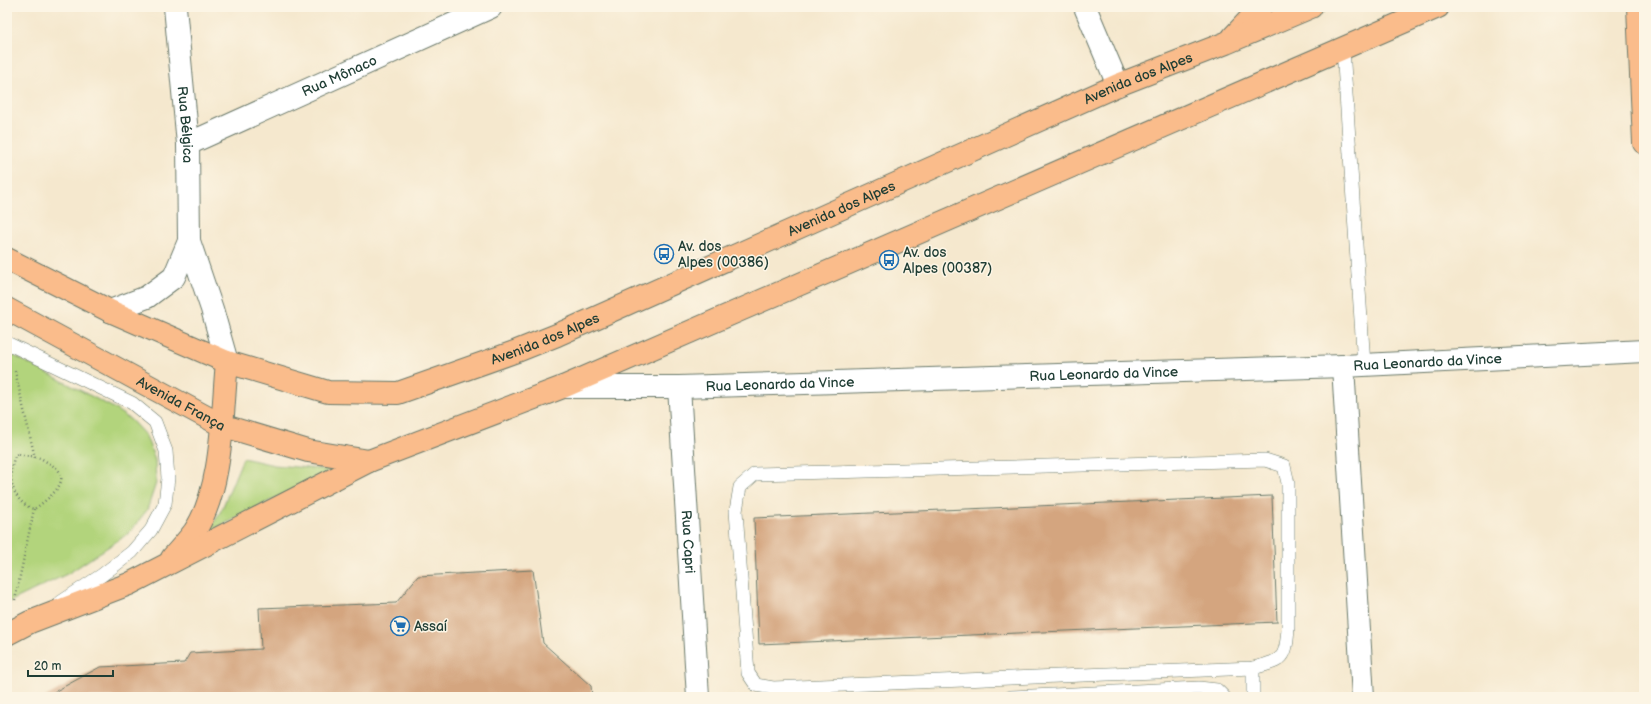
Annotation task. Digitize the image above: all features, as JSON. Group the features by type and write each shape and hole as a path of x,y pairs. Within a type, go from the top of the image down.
{"main road":[{"path":"1226,43 1261,7"},
{"name":"Avenida dos Alpes","path":"227,362 328,392 398,393 517,351 557,335 1118,85 1226,43 1311,7"},
{"path":"7,634 30,622 129,584 369,461 563,387 1438,7"},
{"path":"1638,7 1644,143"},
{"path":"7,259 110,311 227,362 220,450 211,498 194,532 166,565"},
{"name":"Avenida França","path":"7,309 221,425 308,451 369,461"}],"street":[{"name":"Rua Bélgica","path":"175,7 188,144 189,241 212,309 227,362"},
{"path":"1085,7 1118,85"},
{"name":"Rua Mônaco","path":"188,144 484,8"},
{"name":"Rua Bélgica","path":"110,311 147,297 174,277 189,241"},
{"name":"Rua Leonardo da Vince","path":"563,387 679,387 1353,366 1644,351"},
{"path":"1353,366 1363,697"},
{"name":"Rua Capri","path":"679,387 698,697"}],"lane":[{"path":"1344,49 1353,366"},
{"path":"8,343 132,403 155,422 166,451 168,478 165,504 150,530 132,552 102,575 30,622"},
{"path":"1265,460 1284,466 1288,483 1287,649 1277,661 1253,668 831,692 773,688 756,685 748,673 736,511 740,487 755,474 1265,460"},
{"path":"1253,668 1253,697"},
{"path":"1011,697 1199,688 1217,690 1224,697"}],"path":[{"path":"8,343 35,458"},
{"path":"7,634 34,509 52,495 60,483 62,476 55,467 40,458 15,455 9,476 20,502 34,509"}],"green space":[{"path":"7,352 112,407 131,420 146,436 155,460 156,483 147,510 129,533 69,573 7,603"},
{"path":"243,458 274,465 331,470 202,535 215,521 222,509"}],"building":[{"path":"1272,496 1277,622 759,644 754,518"},
{"name":"Assaí","path":"533,570 543,643 591,686 592,697 45,697 100,667 184,663 190,653 261,649 259,608 396,603 418,576"}],"place":[{"name":"Av. dos Alpes (00386)","path":"664,254"},
{"name":"Av. dos Alpes (00387)","path":"889,260"},
{"name":"Assaí","path":"400,626"}]}
